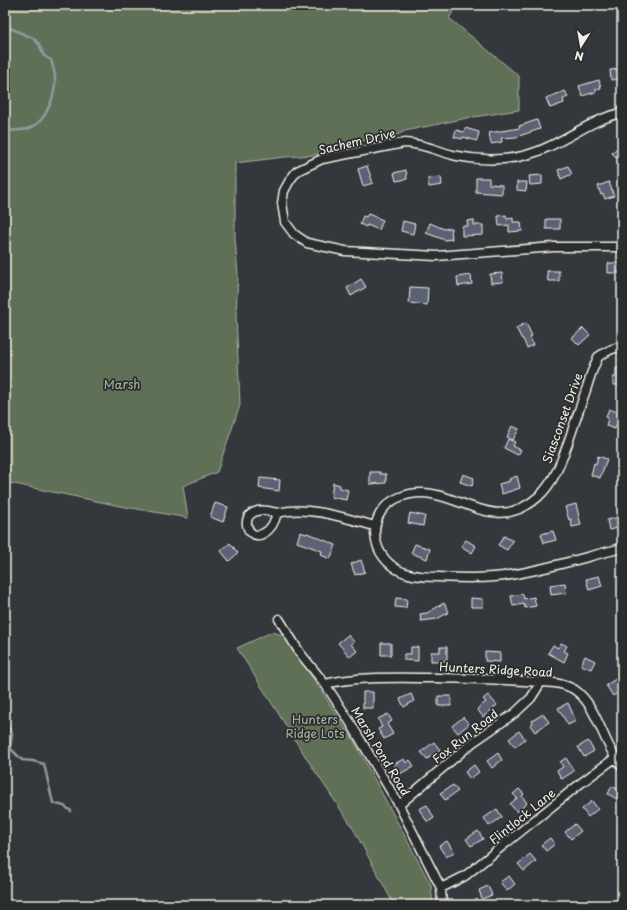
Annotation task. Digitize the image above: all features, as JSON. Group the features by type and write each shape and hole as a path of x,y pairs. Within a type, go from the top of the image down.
{"street":[{"name":"Sachem Drive","path":"622,113 607,116 548,148 523,156 504,159 456,156 416,143 404,142 322,159 297,171 284,191 282,203 285,222 294,234 307,244 345,251 436,256 554,247 622,247"},
{"name":"Siasconset Drive","path":"375,526 383,508 389,502 410,494 442,495 477,509 499,513 518,510 533,501 547,489 561,463 598,357 609,350 622,347"},
{"path":"278,512 286,510 304,510 375,526 375,537 378,550 391,566 408,574 422,576 473,578 510,575 622,548"},
{"name":"Marsh Pond Road","path":"279,619 300,653 325,684 350,722 398,805 441,888 442,905"},
{"name":"Hunters Ridge Road","path":"325,684 366,678 486,679 541,682 562,685 574,689 582,696 593,712 615,758 622,767"},
{"name":"Fox Run Road","path":"398,805 472,743 515,713 532,698 541,682"},
{"name":"Flintlock Lane","path":"441,888 465,876 581,783 615,758"}],"green space":[{"name":"Marsh","path":"5,5 458,5 449,18 519,76 519,110 467,118 405,131 397,135 351,143 314,155 235,163 235,238 238,275 236,314 240,405 217,472 183,486 188,518 120,506 5,482"},
{"name":"Hunters Ridge Lots","path":"272,632 286,637 354,741 431,885 433,905 394,905 353,828 307,759 237,648"}],"building":[{"path":"622,69 622,79 611,80 610,70"},
{"path":"599,80 601,88 596,89 596,92 582,96 579,86"},
{"path":"565,91 568,97 563,99 564,103 550,108 546,98"},
{"path":"537,120 540,129 516,137 501,138 502,142 491,144 489,133 520,128 519,126"},
{"path":"465,128 479,132 477,141 463,137 462,139 454,137 456,130 464,132"},
{"path":"622,143 622,157 621,156 618,159 612,153"},
{"path":"367,166 373,183 363,186 358,169"},
{"path":"568,166 572,174 561,179 558,170"},
{"path":"406,170 407,179 396,181 394,173"},
{"path":"542,175 542,184 530,185 529,176"},
{"path":"441,177 442,185 429,187 428,178"},
{"path":"476,178 489,178 489,184 502,185 502,194 476,192"},
{"path":"517,182 527,182 526,191 517,190"},
{"path":"609,182 614,196 605,199 603,194 601,195 598,186"},
{"path":"368,214 383,220 379,230 360,224 363,216 366,217"},
{"path":"506,215 507,219 513,218 513,222 521,222 522,231 509,232 509,225 499,226 498,216"},
{"path":"546,219 560,219 560,229 546,229"},
{"path":"474,220 474,225 483,225 483,235 462,236 462,226 468,226 467,221"},
{"path":"403,221 415,224 413,234 401,231"},
{"path":"430,223 444,229 451,228 452,239 445,240 426,233"},
{"path":"608,263 621,263 621,273 608,273"},
{"path":"547,271 559,271 559,281 548,281"},
{"path":"502,273 503,282 491,283 490,274"},
{"path":"471,275 472,284 458,286 457,277"},
{"path":"361,279 366,287 351,296 347,288"},
{"path":"410,287 428,288 427,305 409,303"},
{"path":"526,323 532,336 530,337 533,345 527,348 516,328"},
{"path":"583,328 590,335 579,345 572,338"},
{"path":"616,368 622,368 621,385 613,385 613,377 616,377"},
{"path":"609,409 620,413 615,429 606,426 608,418 606,417"},
{"path":"512,426 519,429 513,440 507,437"},
{"path":"508,439 515,442 513,446 521,450 518,455 504,448"},
{"path":"598,456 607,459 600,478 591,475 594,463 596,464"},
{"path":"370,472 380,472 380,474 386,474 386,483 370,484"},
{"path":"463,474 474,478 472,486 460,482"},
{"path":"517,476 520,488 502,494 499,484 510,481 509,479"},
{"path":"260,478 280,480 279,491 259,488"},
{"path":"333,483 340,485 340,488 348,490 346,500 331,497"},
{"path":"215,503 228,507 223,522 210,517"},
{"path":"576,504 581,525 572,527 571,519 569,520 565,507"},
{"path":"410,513 425,516 423,526 408,523"},
{"path":"619,517 622,527 609,530 607,520"},
{"path":"553,531 556,540 544,543 541,534"},
{"path":"300,532 307,533 336,545 330,559 321,555 322,551 297,542"},
{"path":"504,536 513,541 507,550 498,545"},
{"path":"466,540 476,546 472,553 461,546"},
{"path":"230,543 238,553 229,561 221,551"},
{"path":"415,544 430,549 427,559 411,553"},
{"path":"361,560 365,572 355,575 351,564"},
{"path":"599,576 602,586 589,590 586,579"},
{"path":"565,583 566,593 551,595 550,585"},
{"path":"523,594 524,599 534,597 536,606 525,608 524,604 513,606 511,596"},
{"path":"396,598 407,599 406,608 395,607"},
{"path":"471,598 483,599 483,607 471,607"},
{"path":"444,603 449,612 437,619 421,621 420,614 427,613"},
{"path":"348,635 354,642 351,644 357,651 350,657 338,643"},
{"path":"381,643 391,643 391,655 381,655"},
{"path":"561,643 567,646 564,651 568,653 564,662 548,653 553,645 558,648"},
{"path":"411,647 418,647 418,661 404,660 404,654 411,654"},
{"path":"440,647 447,647 447,661 431,661 431,652 440,652"},
{"path":"485,652 500,653 500,662 485,661"},
{"path":"585,656 595,661 591,669 581,665"},
{"path":"619,677 622,681 622,701 617,693 613,696 606,685"},
{"path":"363,692 373,692 373,708 363,708"},
{"path":"411,694 414,701 404,707 400,699"},
{"path":"488,695 497,705 483,717 477,709 486,702 483,699"},
{"path":"438,696 451,696 451,706 438,706"},
{"path":"568,703 576,721 568,725 558,708"},
{"path":"388,714 392,721 387,724 393,734 384,739 378,729 382,727 378,719"},
{"path":"543,714 549,722 535,732 530,725 533,723 532,721"},
{"path":"463,717 469,724 458,733 452,726"},
{"path":"519,731 525,739 515,747 509,739"},
{"path":"588,741 594,751 584,757 578,747"},
{"path":"434,742 440,750 427,759 421,752"},
{"path":"498,753 502,760 492,768 487,761"},
{"path":"566,758 574,771 562,779 557,771 563,767 560,762"},
{"path":"404,759 406,763 410,760 414,766 400,774 394,764"},
{"path":"474,765 479,772 470,779 465,772"},
{"path":"453,785 458,791 445,800 440,793"},
{"path":"612,786 622,792 622,802 608,794"},
{"path":"519,789 524,794 522,796 527,803 517,812 510,804 517,798 513,794"},
{"path":"592,801 598,809 588,817 582,809"},
{"path":"427,805 434,818 428,822 419,809"},
{"path":"497,809 502,817 489,826 484,818"},
{"path":"575,824 581,831 571,839 565,832"},
{"path":"478,831 483,839 471,846 466,839"},
{"path":"550,838 555,844 546,851 541,845"},
{"path":"447,841 454,852 446,857 439,846"},
{"path":"530,854 536,861 524,871 518,864"},
{"path":"509,876 515,884 507,891 500,882"},
{"path":"488,886 492,895 482,899 479,890"}],"waterway":[{"path":"5,26 33,38 39,44 44,56 51,60 55,78 52,100 41,120 36,125 27,129 5,131"},
{"path":"5,706 7,707 6,722 12,734 10,748 22,760 44,764 53,803 64,806 71,811"}]}
